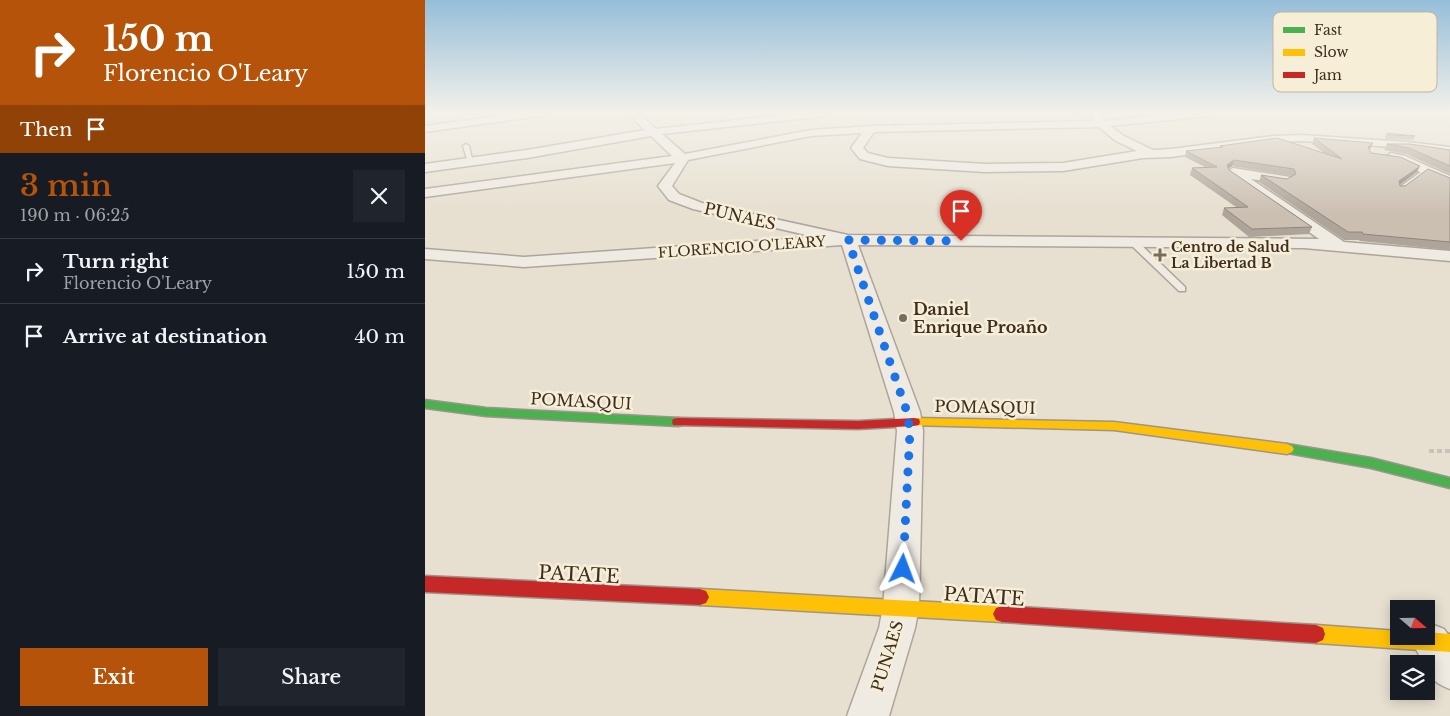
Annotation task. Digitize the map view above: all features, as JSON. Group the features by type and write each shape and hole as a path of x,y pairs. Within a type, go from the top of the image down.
{"street":[{"path":"425,168 566,146"},
{"path":"669,146 682,158"},
{"path":"425,193 682,158 744,146"},
{"path":"858,146 857,148 864,156 888,162 985,168 1063,167 1150,153 1177,152 1218,146"},
{"path":"1135,146 1150,153"},
{"path":"1316,146 1401,159 1450,180"},
{"path":"1419,146 1450,150"},
{"name":"PUNAES","path":"682,158 682,162 665,186 674,197 698,206 848,240 907,412 910,431 901,607 897,628 867,716"},
{"path":"1285,180 1233,172 1339,245"},
{"name":"FLORENCIO O'LEARY","path":"425,254 524,262 848,240 1304,243 1450,256"},
{"name":"POMASQUI","path":"425,404 486,412 668,422 858,425 908,422 1114,426 1243,442 1371,463 1450,483"},
{"name":"PATATE","path":"425,584 901,607 1444,651"}],"lane":[{"path":"466,146 471,162"},
{"path":"1399,190 1427,170"},
{"path":"1133,242 1182,289"}],"building":[{"path":"1221,146 1303,146 1342,159 1325,146 1369,146 1371,153 1400,157 1420,166 1399,181 1400,186 1405,186 1428,169 1450,178 1450,242 1348,232 1261,175 1287,179 1296,174 1294,169 1234,160 1227,165 1229,170 1312,227 1252,229 1224,208 1248,207 1192,168 1217,167 1186,151 1223,147"},
{"path":"1400,146 1426,146 1450,150 1450,166 1409,148"}],"traffic: fast":[{"path":"425,404 486,412 678,422"},
{"path":"1287,449 1371,463 1450,483"}],"traffic: slow":[{"path":"914,422 1114,426 1287,449"},
{"path":"700,597 1002,614"},
{"path":"1316,634 1450,643"}],"traffic: jam":[{"path":"678,422 858,425 914,422"},
{"path":"425,584 700,597"},
{"path":"1002,614 1316,634"}],"place":[{"name":"Centro de Salud La Libertad B","path":"1160,255"},
{"name":"Daniel Enrique Proaño","path":"903,318"}],"route":[{"path":"903,569 910,431 907,412 848,240 961,241"}]}
